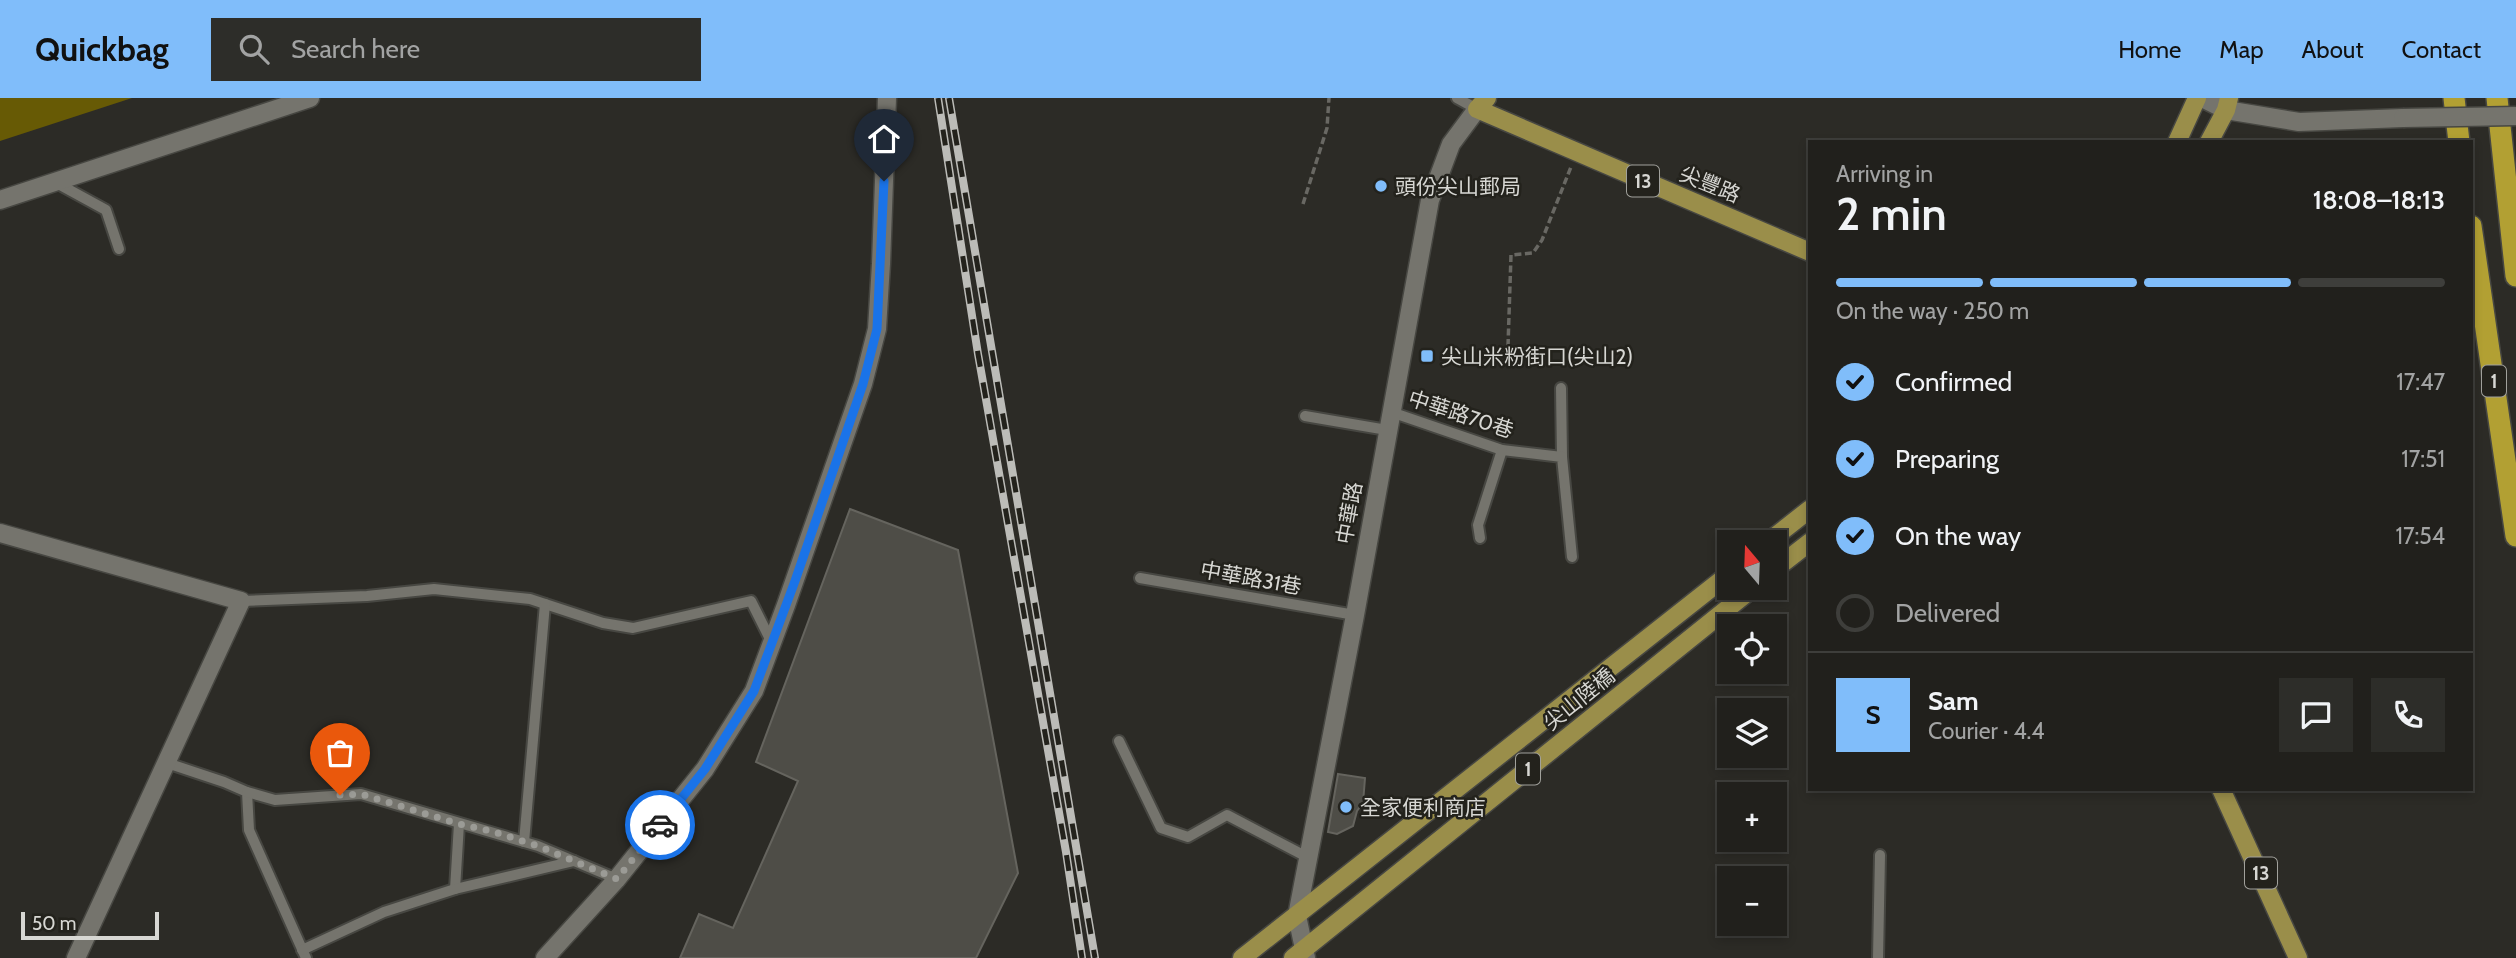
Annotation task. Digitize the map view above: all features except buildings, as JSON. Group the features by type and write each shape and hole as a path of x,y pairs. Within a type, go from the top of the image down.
{"highway":[{"path":"2454,98 2459,140"},
{"path":"2497,98 2516,276"},
{"name":"1","path":"2473,240 2516,536"}],"main road":[{"path":"2178,140 2197,98"},
{"name":"尖豐路","path":"1480,102 1577,152 1808,251"},
{"path":"2210,140 2228,104"},
{"path":"1783,530 1808,511"},
{"path":"1787,560 1808,544"},
{"name":"尖山陸橋","path":"1297,916 1717,584"},
{"name":"尖山陸橋","path":"1300,955 1738,600"},
{"name":"13","path":"2222,791 2298,958"},
{"name":"1","path":"1242,958 1297,916"}],"street":[{"path":"0,200 310,98"},
{"path":"545,958 617,879 705,769 754,691 863,384 877,329 887,98"},
{"path":"2202,98 2299,122 2516,116"},
{"name":"中華路","path":"1300,955 1297,916 1310,858 1430,200 1451,144 1480,102"},
{"path":"0,533 241,601 76,958"}],"lane":[{"path":"1457,98 1480,102"},
{"path":"53,181 106,210 119,249"},
{"path":"1562,388 1562,457 1572,557"},
{"name":"中華路70巷","path":"1391,412 1502,450 1562,457"},
{"path":"1305,416 1387,430"},
{"path":"1480,538 1478,525 1502,450"},
{"name":"中華路31巷","path":"1140,578 1355,615"},
{"path":"241,601 367,596 434,589 530,599 603,623 633,628 751,601 772,643"},
{"path":"524,842 545,604"},
{"path":"1119,741 1161,828 1188,837 1227,815 1310,858"},
{"path":"167,763 275,800 361,794 491,831 617,879"},
{"path":"247,792 249,831 304,954 384,912 455,889 574,861"},
{"path":"455,889 459,824"},
{"path":"1878,958 1880,855"}],"path":[{"path":"1303,204 1327,128 1329,98"},
{"path":"1508,346 1511,255 1533,253 1542,240 1577,152"}],"shaded area":[{"path":"0,98 132,98 0,141"}],"railway":[{"path":"938,98 978,354 1066,852 1082,958"},
{"path":"949,98 1095,958"}],"way so far":[{"path":"340,795 361,794 491,831 538,846 617,879 660,825"}],"place":[{"name":"頭份尖山郵局","path":"1381,186"},
{"name":"尖山米粉街口(尖山2)","path":"1427,356"},
{"name":"全家便利商店","path":"1346,807"}],"route":[{"path":"660,825 705,769 754,691 795,581 863,384 877,329 884,181"}]}
